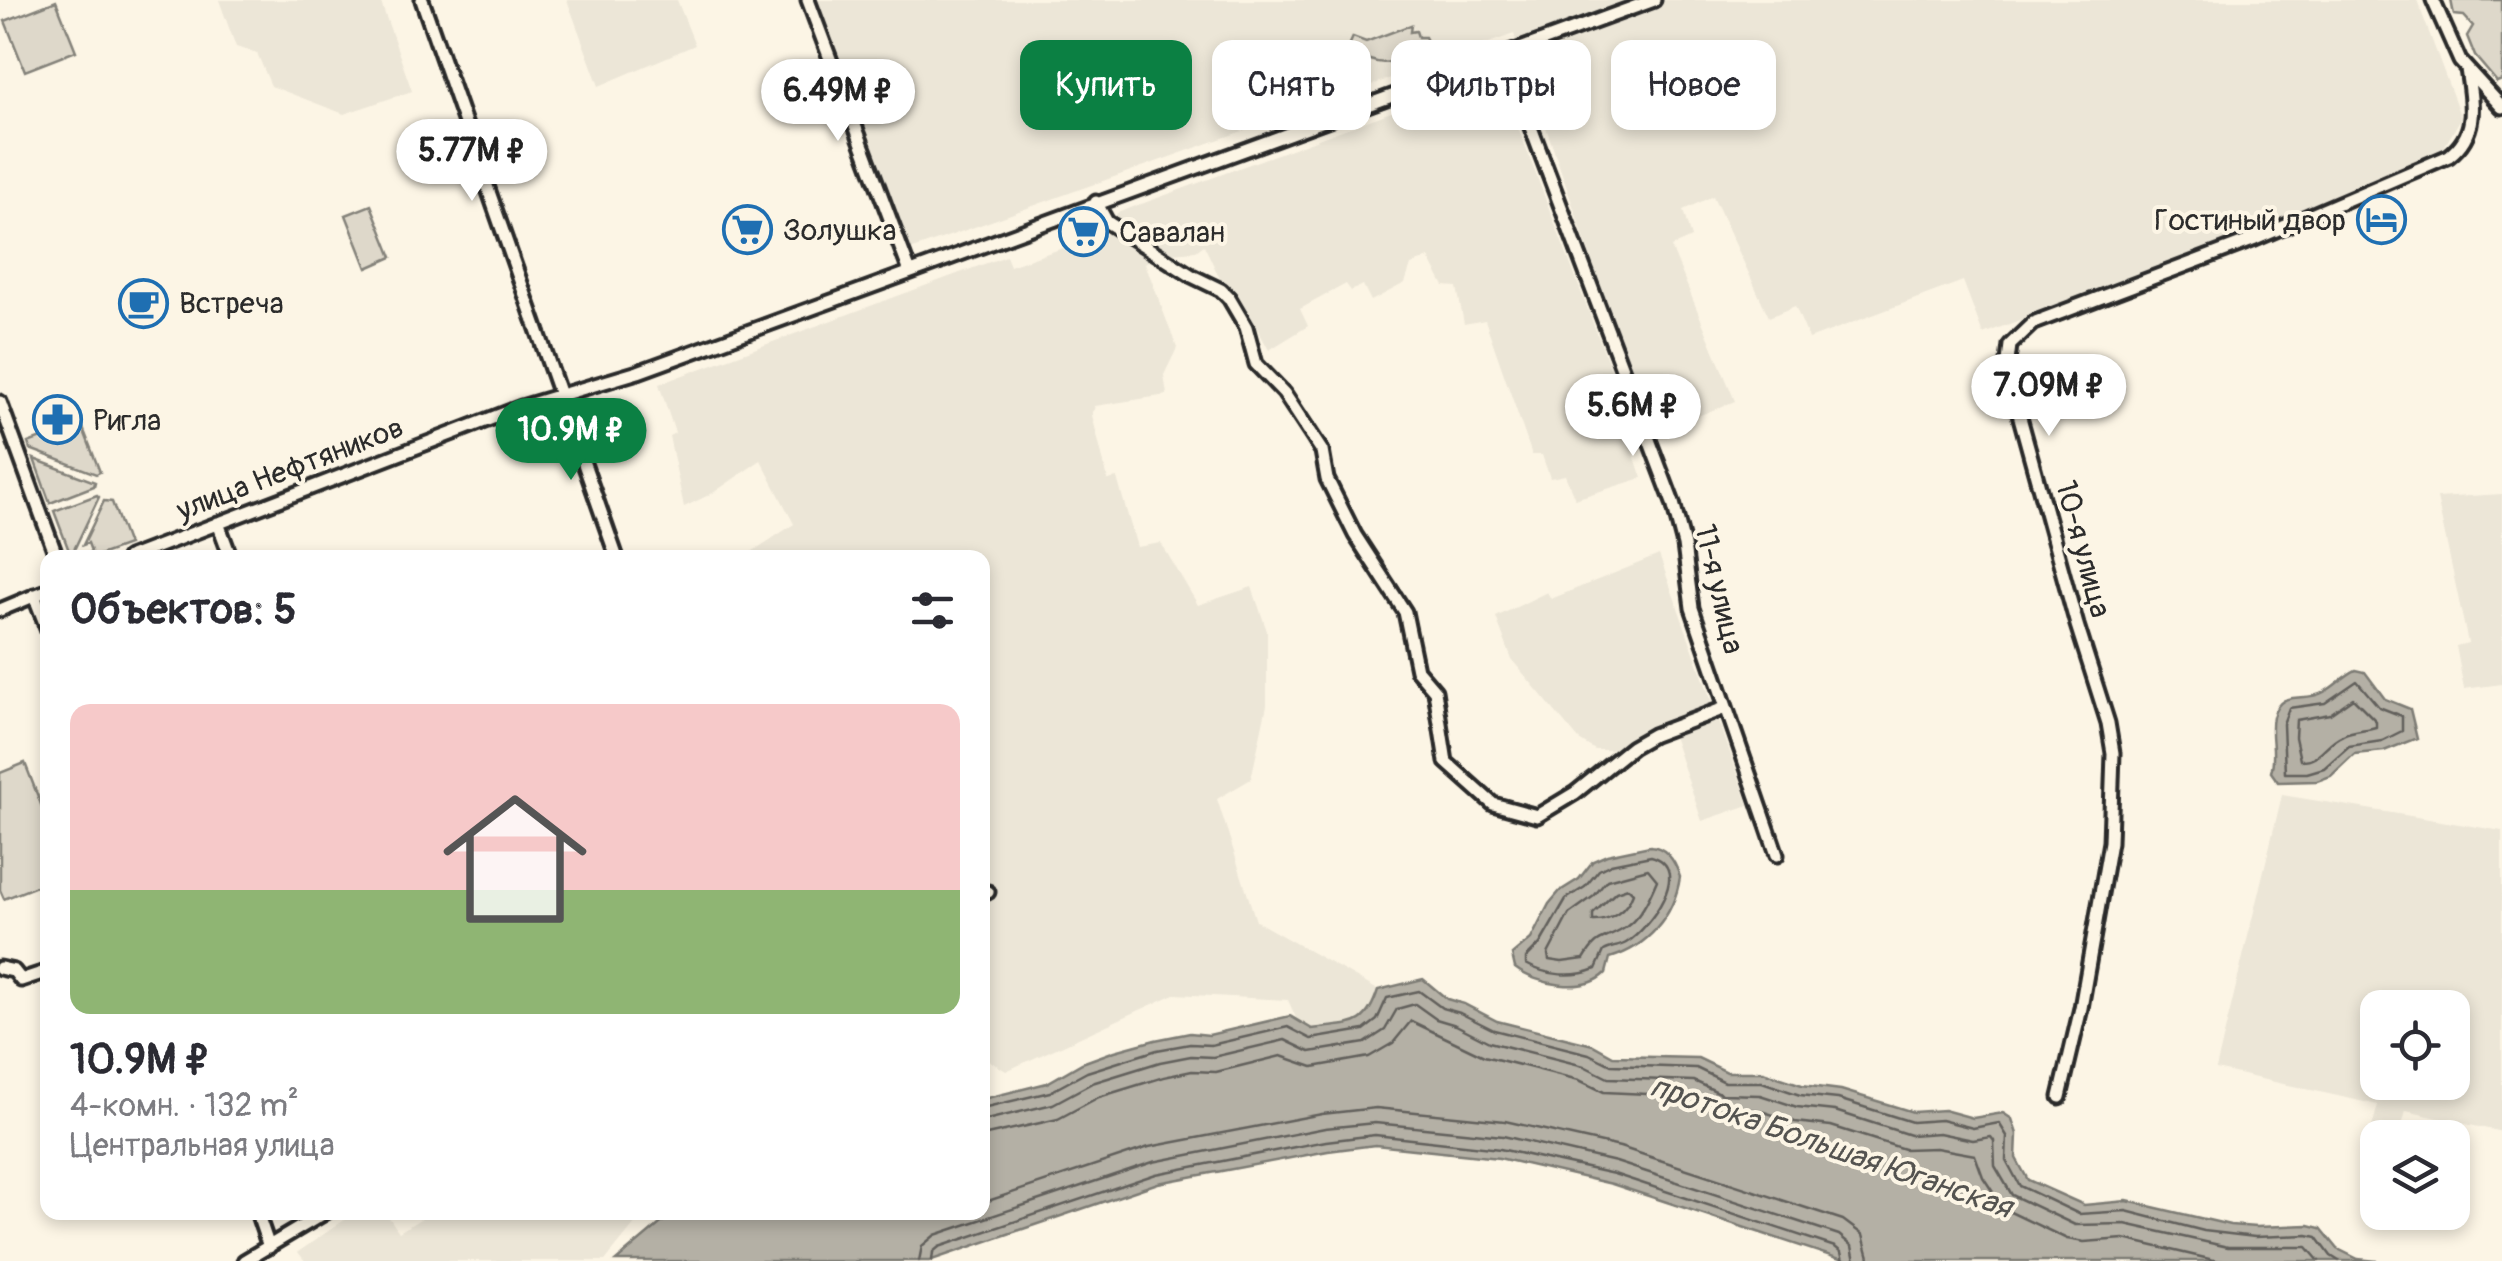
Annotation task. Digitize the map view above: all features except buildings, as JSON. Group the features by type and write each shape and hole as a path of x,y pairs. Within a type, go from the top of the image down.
{"street":[{"path":"422,0 614,550"},
{"path":"808,0 910,272"},
{"name":"улица Нефтяников","path":"1547,40 1654,0"},
{"path":"2433,0 2445,33 2467,70 2502,106"},
{"name":"10-я улица","path":"2060,1097 2081,1008 2110,842 2113,753 2108,723 2076,625 2007,370 2010,345 2032,324 2440,162 2463,144 2472,124 2467,70"},
{"name":"улица Нефтяников","path":"149,550 521,407 638,372 1391,96"},
{"name":"11-я улица","path":"1532,130 1672,503 1684,545 1692,608 1776,855"},
{"path":"1096,202 1108,222 1192,276 1222,290 1229,298 1249,334 1256,364 1284,392 1322,451 1328,479 1355,535 1402,605 1417,670 1435,690 1446,762 1465,783 1493,804 1537,816 1575,793 1632,747 1726,708"},
{"path":"0,402 55,550"},
{"path":"218,524 228,550"},
{"path":"0,610 40,593"},
{"path":"34,595 40,610"},
{"path":"0,968 14,971 21,980 40,974"},
{"path":"260,1220 269,1247"},
{"path":"244,1261 313,1220"}],"shaded area":[{"path":"219,0 380,0 412,91 344,114 271,86 257,53 236,47"},
{"path":"567,0 677,0 695,45 599,86"},
{"path":"816,0 2417,0 2461,118 2443,149 2235,238 1983,334 1963,281 1809,339 1795,306 1769,317 1713,196 1683,210 1691,238 1671,247 1735,401 1656,433 1547,130 1591,130 1591,40 1516,40 1514,34 1497,40 1391,40 1391,78 1371,85 1371,40 1212,40 1212,130 1246,130 910,250"},
{"path":"2451,0 2502,0 2502,80 2497,82 2475,56 2467,36 2473,26 2464,16 2454,15"},
{"path":"56,1 76,51 25,71 5,21"},
{"path":"1411,25 1410,32 1416,31 1418,37 1426,40 1391,40 1391,63 1384,63 1371,60 1371,40"},
{"path":"1391,112 1391,130 1519,130 1630,419 1623,423 1642,478 1575,499 1565,475 1550,478 1542,455 1532,455 1485,320 1464,324 1457,287 1444,286 1429,258 1411,265 1405,283 1371,301 1363,285 1351,291 1346,284 1300,309 1308,326 1269,350 1236,290 1221,281 1204,245 1196,251 1170,253 1145,263 1177,348 1164,375 1167,395 1095,406 1092,415 1108,480 1117,478 1137,547 1161,543 1198,605 1252,587 1267,631 1267,705 1251,779 1217,799 1256,921 1378,990 1369,1014 1361,1021 1312,1029 1296,1018 1288,1000 1175,994 1006,1071 990,1061 990,550 755,550 794,524 761,460 713,493 684,507 669,436 675,433 659,384 1006,256 1010,266 1107,233 1117,213 1342,130 1371,130 1371,119"},
{"path":"371,205 392,257 367,268 346,215"},
{"path":"81,423 100,472 96,474 30,449 28,443"},
{"path":"34,459 95,482 94,486 50,503"},
{"path":"2502,494 2502,684 2464,689 2456,646 2468,643 2437,498"},
{"path":"99,497 74,550 69,550 54,511"},
{"path":"104,501 112,502 128,545 114,550 91,550 88,543 83,545"},
{"path":"1659,555 1749,805 1702,821 1673,736 1639,750 1595,750 1579,740 1512,660 1496,617 1547,592 1551,599"},
{"path":"25,763 40,802 40,885 4,899 0,890 0,773"},
{"path":"2282,795 2502,831 2502,1132 2470,1125 2470,1120 2447,1120 2406,1111 2404,1120 2374,1120 2378,1105 2216,1069"},
{"path":"344,1220 391,1220 399,1232 419,1220 638,1220 605,1261 305,1261 298,1252"}],"water":[{"path":"2356,670 2365,672 2385,699 2410,709 2417,738 2384,751 2354,754 2331,776 2317,781 2278,782 2271,772 2272,724 2277,708 2287,699 2324,692"},
{"path":"1650,846 1670,856 1680,877 1672,905 1647,938 1610,958 1606,973 1586,983 1548,983 1515,968 1512,955 1531,939 1549,904 1579,879 1593,861"},
{"name":"протока Большая Юганская","path":"1423,979 1447,999 1497,1021 1593,1045 1613,1056 1698,1058 1727,1072 1763,1072 1913,1112 1944,1110 1973,1118 2003,1113 2012,1119 2017,1134 2016,1158 2028,1180 2084,1205 2127,1201 2230,1225 2309,1225 2321,1228 2338,1249 2358,1259 2377,1261 1846,1261 1612,1184 1499,1158 1375,1145 1158,1183 929,1261 616,1261 665,1220 990,1220 990,1097 1047,1083 1082,1063 1155,1040 1190,1033 1209,1035 1290,1016 1312,1029 1354,1023 1368,1013 1378,990"}],"place":[{"name":"Гостиный двор","path":"2381,220"},
{"name":"Золушка","path":"748,230"},
{"name":"Савалан","path":"1084,232"},
{"name":"Встреча","path":"144,303"},
{"name":"Ригла","path":"58,420"}]}
